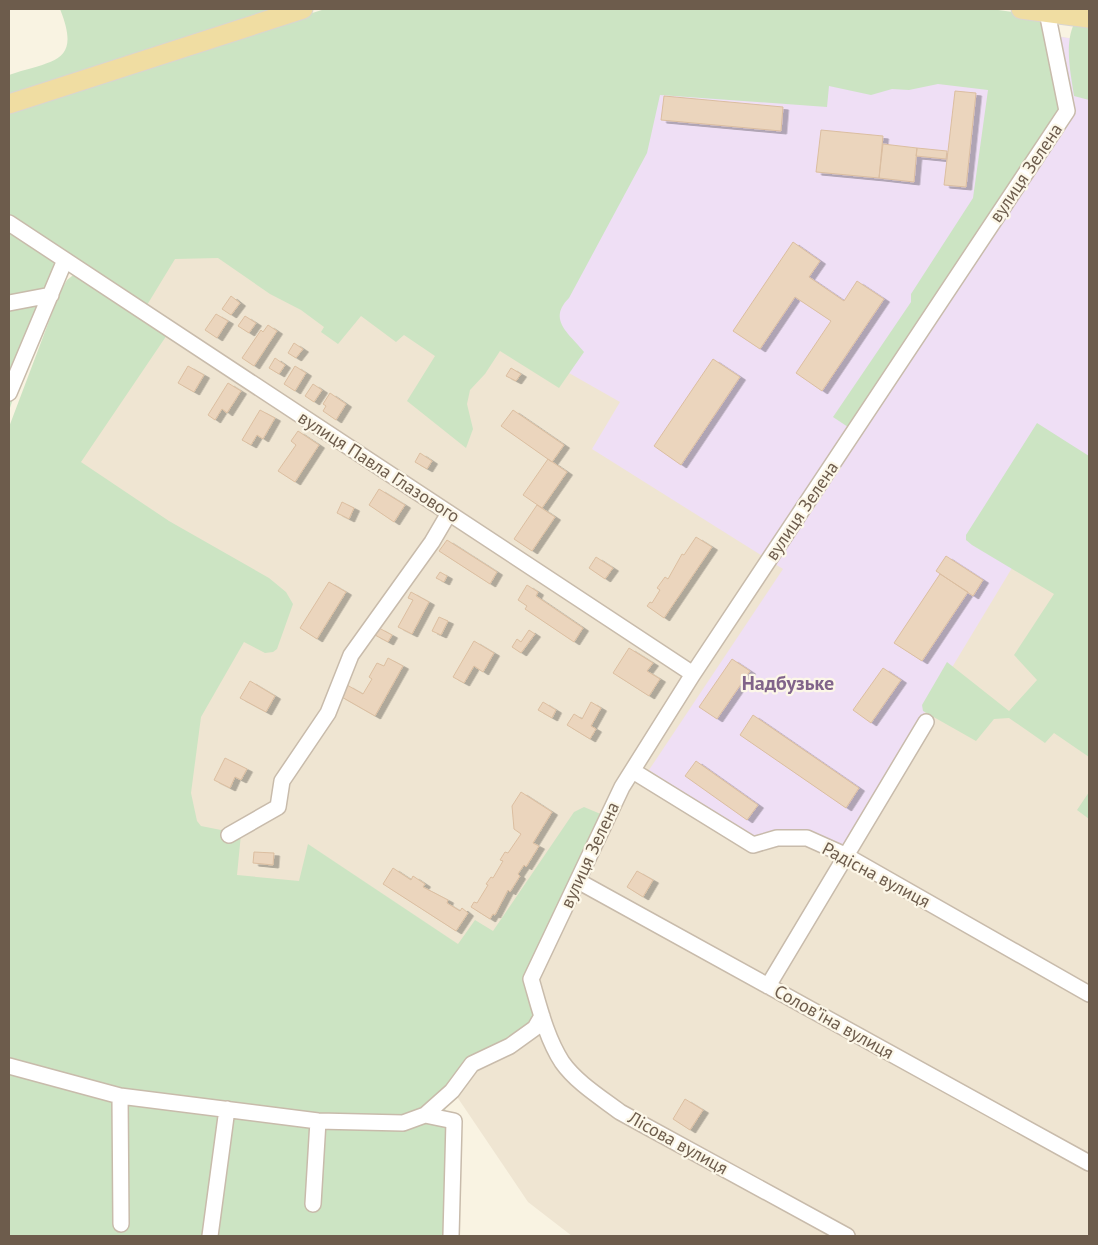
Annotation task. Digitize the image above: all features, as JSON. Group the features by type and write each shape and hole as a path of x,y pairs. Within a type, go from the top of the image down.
{"main road":[{"path":"9,104 303,9"},
{"path":"1021,9 1089,18"}],"street":[{"name":"вулиця Зелена","path":"542,1016 531,979 622,787 693,674 1067,111 1047,12"},
{"name":"вулиця Павла Глазового","path":"13,229 65,260 693,674"},
{"path":"9,394 65,260"},
{"path":"9,303 51,294"},
{"path":"228,835 278,807 282,781 328,712 351,655 432,542 449,513"},
{"path":"768,986 844,855 926,722"},
{"name":"Радісна вулиця","path":"633,771 753,845 777,838 807,838 844,855 1089,994"},
{"name":"Соловʼїна вулиця","path":"578,881 1089,1163"},
{"path":"9,1066 120,1096 318,1121 403,1123 425,1115 452,1091 472,1064 510,1046 535,1028 542,1016"},
{"name":"Лісова вулиця","path":"542,1016 562,1062 588,1088 620,1112 847,1236"},
{"path":"120,1096 121,1224"},
{"path":"210,1236 227,1109"},
{"path":"425,1115 454,1121 451,1236"},
{"path":"313,1204 318,1121"}],"shaded area":[{"path":"610,9 865,9 1089,41 1089,473 1073,467 843,848 796,829 754,839 649,770 783,569 592,449 620,402 518,344"},
{"name":"Надбузьке","path":"865,9 1089,41 1089,1236 572,1236 528,1202 414,1033 150,803 34,492 47,379 140,193"}],"green space":[{"path":"60,9 278,9 9,94 9,75 50,62 59,57 65,50 68,40"},
{"path":"325,9 991,9 1033,15 1045,21 1063,106 853,426 848,427 833,417 911,302 911,294 973,198 988,90 938,84 909,90 892,89 871,95 829,86 827,107 660,95 647,153 560,313 560,320 563,326 584,352 559,388 500,351 485,374 470,390 467,404 473,429 466,448 407,401 435,356 404,335 396,342 361,316 338,344 321,332 324,327 301,310 270,294 218,258 175,259 147,305 9,214 9,108"},
{"path":"1089,22 1089,100 1074,96 1070,69 1069,41 1074,24"},
{"path":"9,227 58,259 9,411"},
{"path":"77,272 169,332 81,462 169,521 269,578 286,592 293,604 277,649 273,652 265,653 244,642 201,717 191,793 197,821 201,826 241,834 237,875 299,881 308,844 458,944 475,920 493,931 574,812 584,807 603,815 543,965 539,982 543,1012 478,1062 445,1106 455,1231 451,1236 9,1236 9,427 60,292 67,280"},
{"path":"1037,423 1089,456 1089,757 1054,733 1045,743 1009,718 994,719 976,741 923,711 922,705 947,662 1009,711 1037,680 1014,655 1054,594 972,545 966,540 966,535"},
{"path":"1089,792 1089,819 1077,810"}],"building":[{"path":"955,91 976,93 966,187 944,185"},
{"path":"664,96 783,107 781,131 661,120"},
{"path":"821,130 883,136 879,178 816,172"},
{"path":"883,144 917,148 914,182 879,178"},
{"path":"917,148 947,151 946,159 916,156"},
{"path":"793,242 820,261 809,277 844,301 857,281 884,299 822,391 796,373 831,321 795,297 760,349 733,331"},
{"path":"231,296 240,303 231,315 222,309"},
{"path":"216,314 228,321 217,338 205,330"},
{"path":"245,316 256,323 249,333 238,326"},
{"path":"268,325 277,331 254,366 242,358 261,330 263,332"},
{"path":"294,343 303,349 296,358 288,353"},
{"path":"275,358 285,365 279,374 269,368"},
{"path":"713,359 740,377 681,465 654,446"},
{"path":"188,366 204,375 194,392 178,383"},
{"path":"295,366 306,373 295,391 284,384"},
{"path":"511,368 521,374 516,381 506,376"},
{"path":"228,383 241,391 227,413 222,409 215,420 208,415"},
{"path":"313,384 322,390 314,402 305,396"},
{"path":"330,393 346,404 336,420 323,411 326,406 323,404"},
{"path":"260,410 275,418 263,439 257,435 251,445 242,440"},
{"path":"513,410 564,445 552,462 501,426"},
{"path":"298,431 319,445 295,482 278,471 296,445 291,441"},
{"path":"420,453 432,461 427,469 415,462"},
{"path":"548,459 567,472 542,508 523,495"},
{"path":"379,489 405,505 394,522 369,505"},
{"path":"342,502 354,508 349,519 337,513"},
{"path":"537,505 555,517 532,551 514,539"},
{"path":"696,537 712,547 664,618 647,606 650,602 652,603 660,590 657,588 665,577 668,579 682,554 684,555"},
{"path":"447,540 497,572 490,584 439,551"},
{"path":"946,556 983,580 973,596 936,571"},
{"path":"596,557 613,568 605,579 589,568"},
{"path":"440,572 447,576 444,582 436,578"},
{"path":"940,574 968,592 922,661 894,643"},
{"path":"329,582 346,592 317,639 300,628"},
{"path":"527,585 538,592 536,596 583,628 574,642 525,609 527,606 518,600"},
{"path":"411,592 429,602 412,634 398,627 413,600 408,598"},
{"path":"439,617 448,621 441,635 432,631"},
{"path":"379,628 392,635 388,642 375,635"},
{"path":"529,630 535,634 521,653 512,647 517,639 521,642"},
{"path":"474,641 494,653 483,672 474,666 464,683 453,677"},
{"path":"629,648 653,663 647,671 660,679 649,696 613,673"},
{"path":"388,658 403,666 375,716 340,696 347,685 363,694 372,679 369,677 377,663 384,666"},
{"path":"732,659 750,671 717,719 699,707"},
{"path":"883,668 901,680 871,723 853,710"},
{"path":"250,681 275,696 266,712 240,698"},
{"path":"543,702 556,710 552,718 538,710"},
{"path":"591,702 601,708 591,726 596,729 590,739 567,725 574,714 582,719"},
{"path":"753,715 859,788 846,808 740,735"},
{"path":"225,758 247,769 241,780 235,777 230,788 214,780"},
{"path":"696,761 758,805 747,820 685,776"},
{"path":"521,792 552,812 533,843 539,846 526,867 524,865 518,874 520,876 510,892 508,890 495,915 493,914 490,919 471,907 474,902 477,903 488,885 486,884 491,877 493,878 503,861 500,860 505,852 508,853 521,834 514,829 512,806"},
{"path":"254,852 274,853 273,865 253,863"},
{"path":"393,868 411,880 413,876 425,884 423,887 448,900 447,903 460,911 462,908 468,913 456,931 383,884"},
{"path":"637,871 653,880 643,897 627,887"},
{"path":"685,1099 703,1110 690,1130 673,1119"}],"district":[{"name":"Надбузьке","path":"788,683"}]}
